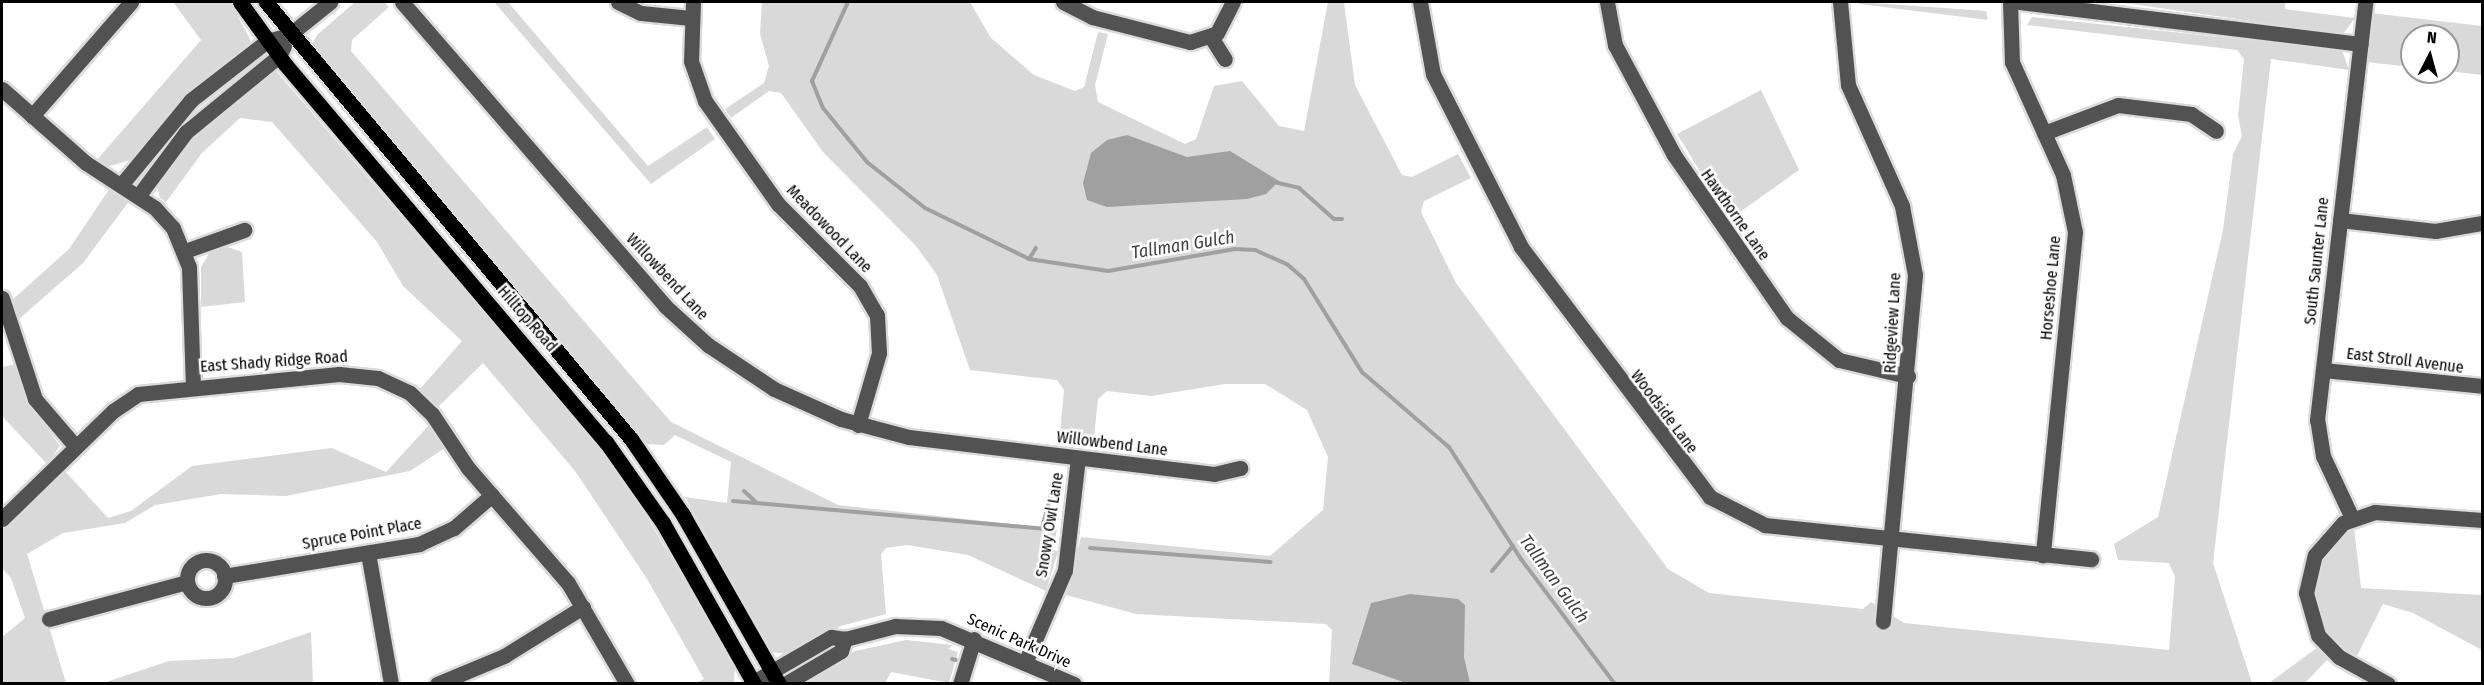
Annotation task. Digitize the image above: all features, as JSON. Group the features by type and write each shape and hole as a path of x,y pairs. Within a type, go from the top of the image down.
{"main road":[{"name":"Hilltop Road","path":"240,2 279,56 606,442 663,523 752,683"},
{"name":"Hilltop Road","path":"266,2 289,35 631,439 686,521 775,677"}],"street":[{"path":"32,116 130,2"},
{"path":"121,185 178,112 267,41 289,35 330,2"},
{"name":"Willowbend Lane","path":"402,2 678,319 774,389 858,425 927,440 1214,474 1240,468"},
{"path":"618,2 641,13 691,18"},
{"name":"Meadowood Lane","path":"693,2 691,18 694,75 716,119 778,204 860,286 875,308 879,353 858,425"},
{"path":"1063,2 1092,17 1190,42 1211,37 1223,27 1233,2"},
{"name":"Woodside Lane","path":"1420,2 1433,74 1521,247 1692,479 1724,507 1757,523 2091,559"},
{"name":"Hawthorne Lane","path":"1607,2 1615,45 1678,164 1787,318 1839,360 1908,376"},
{"name":"Ridgeview Lane","path":"1840,2 1848,85 1899,196 1911,240 1916,292 1882,622"},
{"name":"Horseshoe Lane","path":"2010,2 2012,62 2066,183 2075,241 2043,555"},
{"path":"2019,2 2360,44"},
{"name":"South Saunter Lane","path":"2352,518 2320,446 2323,370 2365,2"},
{"path":"139,195 189,129 279,56 289,35"},
{"path":"1211,37 1225,59"},
{"path":"2,89 32,116 121,185 139,195 168,221 184,251 193,386"},
{"path":"2044,133 2118,105 2191,114 2216,131"},
{"path":"2340,220 2435,231 2482,223"},
{"path":"184,251 244,230"},
{"path":"2,298 35,399 76,447"},
{"name":"East Stroll Avenue","path":"2323,370 2482,386"},
{"name":"East Shady Ridge Road","path":"2,519 130,398 193,386 344,374 382,379 427,408 492,495 545,554 583,607 627,684"},
{"name":"Snowy Owl Lane","path":"1024,663 1063,577 1078,458"},
{"name":"Spruce Point Place","path":"224,576 368,553 436,538 492,495"},
{"path":"2388,684 2332,651 2313,624 2307,603 2315,555 2352,518 2391,511 2482,520"},
{"path":"368,553 391,684"},
{"path":"203,561 216,564 224,576 222,589 211,597 194,594 187,582 190,569 203,561"},
{"path":"49,619 187,582"},
{"path":"437,684 504,656 583,607"},
{"name":"Scenic Park Drive","path":"775,677 831,637 845,639 911,625 974,639 1074,684"},
{"path":"784,684 841,651 845,639"},
{"path":"960,684 974,639"},
{"path":"752,683 775,677"}],"shaded area":[{"path":"173,2 230,2 251,41 175,107 131,160 106,167 96,161 201,40"},
{"path":"355,2 384,2 389,7 352,40 351,51 671,422 838,505 1057,529 1053,550 1058,551 1046,591 968,555 907,545 886,548 881,554 886,614 841,626 788,654 771,652 685,497 727,503 731,462 675,435 664,445 643,444 315,55 311,45 318,34"},
{"path":"494,2 508,2 648,166 707,127 715,139 651,184"},
{"path":"762,2 970,2 991,38 1034,75 1075,91 1084,87 1098,32 1108,34 1095,85 1098,102 1185,144 1196,139 1214,86 1242,81 1279,126 1304,131 1328,2 1344,2 1355,85 1402,175 1412,177 1458,154 1471,178 1424,201 1421,212 1456,283 1668,569 1709,593 1863,609 1871,602 1904,623 2169,650 2175,577 2169,563 2118,560 2114,544 2158,517 2223,230 2233,154 2242,136 2238,116 2244,59 2237,50 2027,25 2032,17 2342,50 2349,70 2271,59 2213,563 2252,683 1329,683 1332,630 1326,624 1136,614 1066,595 1081,537 1270,556 1323,510 1328,457 1307,410 1265,384 1225,384 1151,396 1107,391 1098,399 1093,447 1059,443 1064,390 1057,380 970,370 937,275 916,246 823,152 781,93 769,91 731,118 725,109 764,83 769,66 760,34"},
{"path":"1860,2 1986,11 1988,20 1859,4"},
{"path":"2118,2 2285,2 2285,9 2355,18 2343,34"},
{"path":"2371,13 2482,26 2482,75 2460,72 2460,24 2400,24 2400,66 2366,62"},
{"path":"277,72 620,472 735,665 734,683 696,683 704,679 647,579 575,471 483,363 437,408 419,390 462,341 403,286 377,242 272,122 240,118 202,153 166,202 160,198 156,182 184,146 268,74"},
{"path":"1761,90 1799,170 1730,219 1677,134"},
{"path":"1127,135 1187,157 1230,151 1279,181 1266,194 1247,199 1107,207 1087,200 1083,183 1091,153 1107,140"},
{"path":"110,188 130,200 83,263 19,319 11,301 69,249"},
{"path":"225,246 242,252 245,302 201,307 201,267 212,249"},
{"path":"16,364 30,405 60,446 47,464 2,416 2,367"},
{"path":"430,424 445,448 410,471 286,496 221,494 155,505 125,523 63,533 27,554 66,683 2,683 2,637 25,618 11,578 2,568 2,529 63,469 108,518 131,511 192,466 332,448 386,472"},
{"path":"2354,527 2361,588 2482,595 2482,650 2413,613 2383,604 2356,658 2335,644 2321,626 2312,589 2320,560"},
{"path":"1410,594 1458,599 1465,605 1464,657 1470,683 1406,683 1352,664 1371,603"},
{"path":"311,632 313,683 103,683 169,661 234,658"},
{"path":"906,640 953,645 948,649 958,652 949,683 891,672 885,683 799,684 855,651"},
{"path":"2318,647 2329,658 2305,683 2269,683"}],"waterway":[{"name":"Tallman Gulch","path":"848,2 812,81 823,108 867,162 925,208 1029,259 1108,271 1235,249 1255,250 1288,265 1304,279 1362,372 1449,447 1521,559 1615,684"},
{"path":"1274,182 1299,188 1334,219 1342,219"},
{"path":"1029,259 1036,248"},
{"path":"1042,528 1055,479"},
{"path":"744,491 756,502"},
{"path":"733,501 1044,529"},
{"path":"1492,571 1513,546"},
{"path":"1090,548 1270,562"},
{"path":"952,659 956,660"}]}
